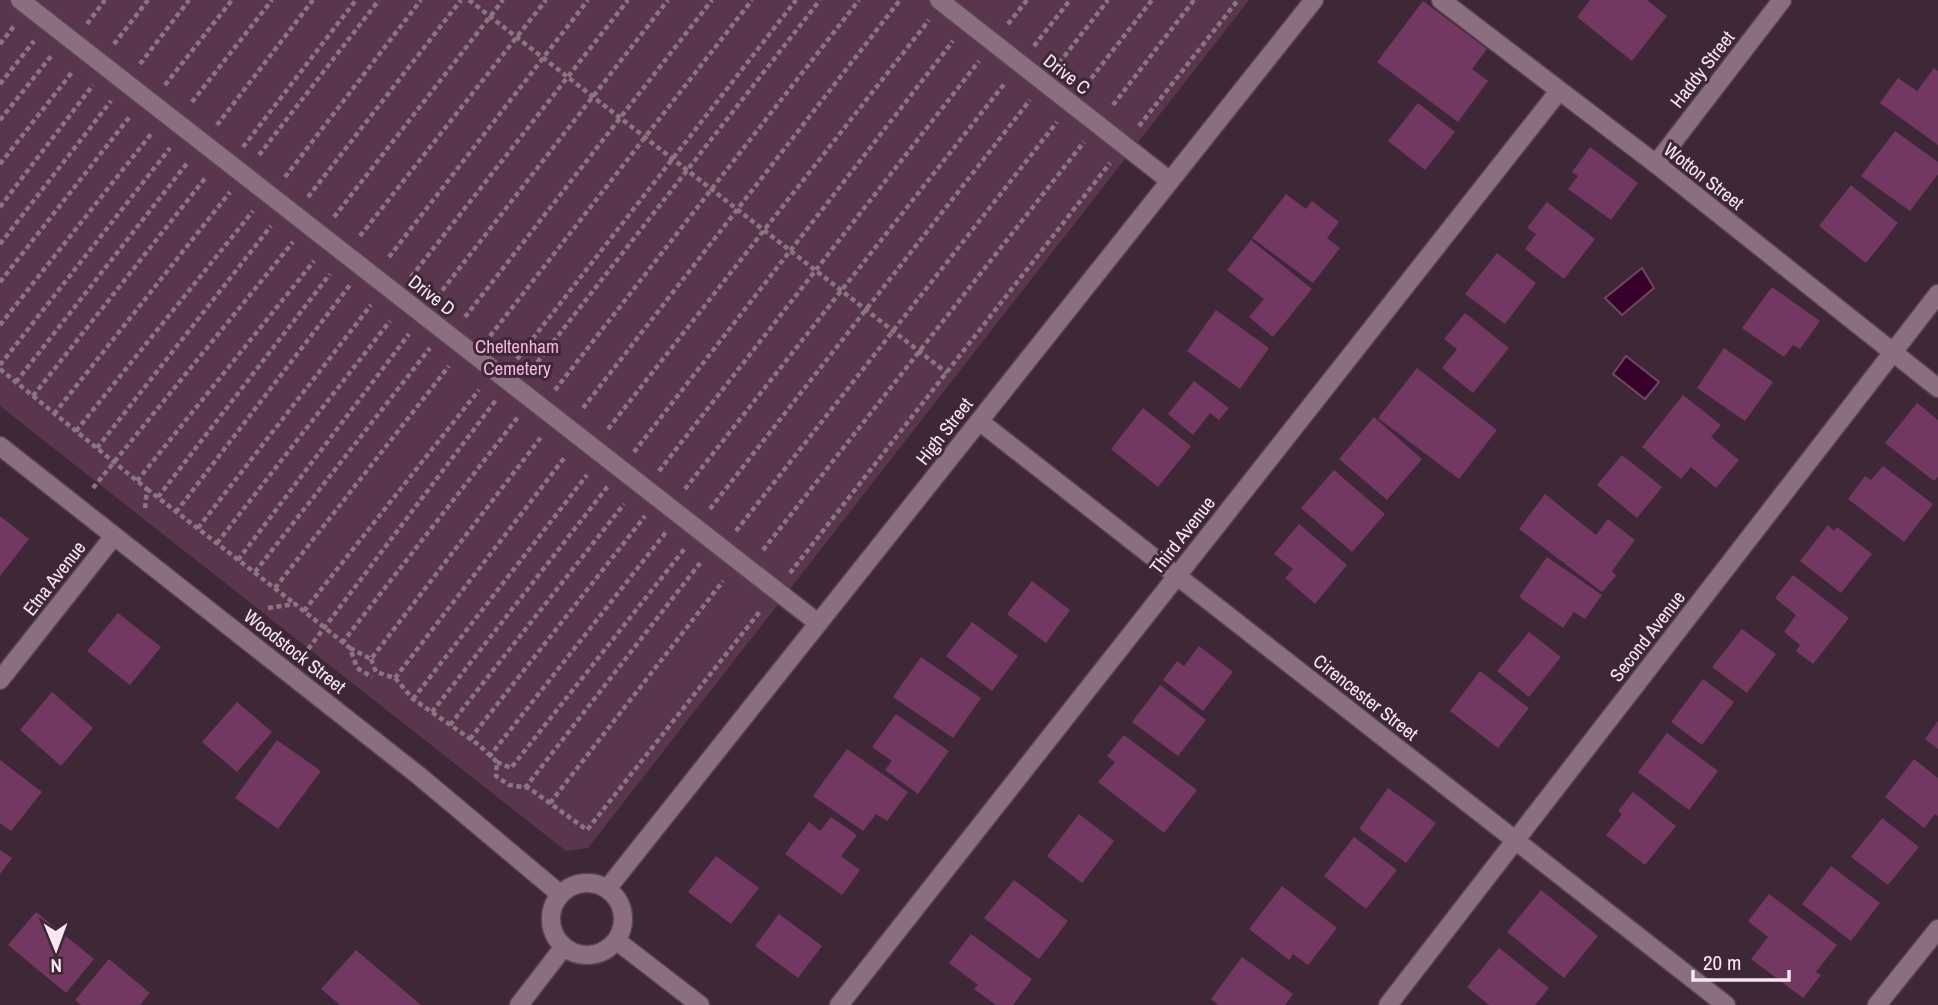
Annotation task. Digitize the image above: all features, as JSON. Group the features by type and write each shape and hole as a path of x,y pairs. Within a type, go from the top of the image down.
{"street":[{"name":"Drive D","path":"20,0 818,623"},
{"name":"High Street","path":"607,889 1314,0"},
{"name":"Wotton Street","path":"1441,0 1656,164 1938,388"},
{"name":"Haddy Street","path":"1656,164 1782,0"},
{"name":"Drive C","path":"940,1 1170,181"},
{"name":"Third Avenue","path":"839,1005 1559,91"},
{"name":"Second Avenue","path":"1388,1005 1938,293"},
{"name":"Cirencester Street","path":"979,421 1727,1005"},
{"name":"Woodstock Street","path":"0,446 418,775 560,894"},
{"name":"Etna Avenue","path":"0,680 114,536"},
{"path":"582,883 596,884 607,889 619,901 623,914 622,930 617,941 606,951 589,956 578,955 564,947 555,938 550,923 552,907 560,894 582,883"},
{"path":"1877,1005 1938,929"},
{"path":"617,941 700,1005"},
{"path":"519,1005 564,947"}],"path":[{"path":"0,164 98,61 148,0"},
{"path":"0,244 189,0"},
{"path":"0,282 232,0"},
{"path":"272,0 176,122 0,367 137,481 342,643 371,659 376,672 395,678 413,699 470,739 489,757 511,768 1108,0"},
{"path":"16,382 313,0"},
{"path":"54,414 232,165 356,0"},
{"path":"33,397 232,165 379,0"},
{"path":"76,431 269,194 421,0"},
{"path":"137,481 461,0"},
{"path":"470,0 947,373"},
{"path":"77,508 308,224 503,0"},
{"path":"158,497 345,254 546,0"},
{"path":"217,543 385,285 543,58 588,0"},
{"path":"176,512 385,285 568,77 628,0"},
{"path":"238,559 667,0"},
{"path":"275,588 620,118 712,0"},
{"path":"255,572 458,342 645,138 752,0"},
{"path":"289,673 506,379 796,0"},
{"path":"303,611 687,170 820,0"},
{"path":"413,699 568,427 712,189 859,0"},
{"path":"371,659 568,427 900,0"},
{"path":"489,757 659,498 815,270 1027,0"},
{"path":"450,726 659,498 842,291 1070,0"},
{"path":"525,788 894,332 1152,0"},
{"path":"550,803 919,351 1194,0"},
{"path":"497,762 496,776 509,785 525,788 587,830 1238,0"},
{"path":"342,643 568,427 764,230 940,1"},
{"path":"0,84 48,22"},
{"path":"432,712 968,23"},
{"path":"0,120 67,37"},
{"path":"0,206 98,61"},
{"path":"0,325 176,122"},
{"path":"97,448 308,224"},
{"path":"198,528 385,285"},
{"path":"395,678 568,427"},
{"path":"145,509 147,489"},
{"path":"470,739 659,498"},
{"path":"268,608 295,604"},
{"path":"350,648 357,668 372,677"}],"green space":[{"name":"Cheltenham Cemetery","path":"0,0 1249,0 588,848 566,851 0,406"}],"shaded area":[{"path":"1642,268 1654,288 1622,315 1605,298"},
{"path":"1626,356 1659,382 1645,399 1613,374"}],"building":[{"path":"1590,0 1647,0 1667,16 1632,61 1577,17"},
{"path":"1423,1 1487,49 1472,69 1488,81 1458,122 1377,62"},
{"path":"1934,68 1938,71 1938,145 1880,103 1898,78 1917,91"},
{"path":"1418,103 1455,132 1425,170 1388,141"},
{"path":"1895,131 1938,162 1938,174 1910,211 1861,176"},
{"path":"1590,147 1638,183 1611,220 1568,189 1578,176 1572,172"},
{"path":"1851,185 1898,223 1866,263 1819,226"},
{"path":"1286,194 1306,209 1312,201 1339,222 1327,238 1340,248 1313,283 1252,238"},
{"path":"1547,202 1595,239 1564,279 1525,249 1536,234 1527,228"},
{"path":"1251,240 1312,289 1273,337 1249,317 1264,299 1227,270"},
{"path":"1497,253 1536,283 1505,324 1465,294"},
{"path":"1772,287 1820,321 1800,349 1793,345 1784,357 1742,328"},
{"path":"1216,310 1269,348 1240,389 1187,351"},
{"path":"1465,313 1509,348 1473,393 1442,368 1457,349 1444,339"},
{"path":"1724,348 1773,382 1745,421 1697,388"},
{"path":"1417,368 1497,430 1459,479 1378,418"},
{"path":"1194,381 1229,408 1219,420 1210,413 1193,435 1168,414"},
{"path":"1683,395 1721,425 1711,437 1739,460 1716,488 1691,467 1681,479 1642,447"},
{"path":"1917,403 1938,420 1938,477 1934,481 1885,443"},
{"path":"1143,408 1191,446 1158,487 1111,449"},
{"path":"1374,417 1422,459 1387,500 1339,459"},
{"path":"1622,455 1662,487 1637,518 1597,485"},
{"path":"1883,466 1933,504 1904,542 1848,499 1865,476 1871,480"},
{"path":"1334,470 1385,514 1352,552 1301,508"},
{"path":"1545,494 1596,535 1608,519 1635,540 1612,571 1616,576 1602,592 1519,529"},
{"path":"0,516 29,539 0,576"},
{"path":"1299,524 1347,565 1315,604 1285,578 1293,569 1274,554"},
{"path":"1828,525 1834,531 1837,527 1872,554 1841,593 1800,561"},
{"path":"1547,557 1602,595 1585,619 1574,612 1563,628 1519,597"},
{"path":"1793,575 1849,618 1813,664 1796,651 1800,645 1784,632 1796,615 1775,598"},
{"path":"1032,581 1070,610 1046,643 1007,614"},
{"path":"118,613 161,647 130,685 87,651"},
{"path":"972,622 1018,656 992,691 946,656"},
{"path":"1742,629 1776,654 1747,693 1712,667"},
{"path":"1529,632 1561,657 1529,697 1497,671"},
{"path":"1199,646 1233,672 1203,711 1163,680 1177,661 1184,666"},
{"path":"921,657 981,698 953,738 893,697"},
{"path":"1480,671 1529,708 1498,748 1450,711"},
{"path":"1703,679 1734,702 1702,745 1671,722"},
{"path":"1160,685 1206,720 1178,756 1132,722"},
{"path":"52,692 93,728 61,766 20,730"},
{"path":"237,702 272,732 237,772 202,742"},
{"path":"896,714 949,751 918,794 885,770 892,761 872,747"},
{"path":"1938,721 1938,749 1925,739"},
{"path":"1667,733 1718,771 1689,810 1638,772"},
{"path":"1124,735 1197,790 1164,833 1098,782 1115,762 1107,756"},
{"path":"277,740 321,771 278,829 235,798"},
{"path":"847,749 908,792 887,821 876,814 863,831 813,796"},
{"path":"1914,759 1938,778 1938,816 1935,814 1924,828 1885,797"},
{"path":"0,760 42,792 11,831 0,823"},
{"path":"1388,788 1436,823 1406,863 1359,829"},
{"path":"1633,792 1676,826 1645,865 1606,835 1622,814 1618,811"},
{"path":"1079,814 1114,841 1082,883 1047,856"},
{"path":"831,817 857,835 841,856 860,870 842,895 785,854 809,822 820,831"},
{"path":"1882,818 1919,847 1888,885 1851,857"},
{"path":"1354,837 1397,870 1366,909 1324,876"},
{"path":"0,850 12,858 0,874"},
{"path":"716,856 759,888 731,924 688,892"},
{"path":"1831,866 1880,903 1851,941 1802,904"},
{"path":"1014,880 1068,921 1039,959 984,918"},
{"path":"1282,886 1337,928 1308,965 1293,954 1289,960 1249,929"},
{"path":"1541,890 1598,936 1564,978 1507,932"},
{"path":"1769,894 1837,945 1816,972 1821,975 1803,998 1751,959 1768,937 1748,921"},
{"path":"36,912 94,959 66,993 8,945"},
{"path":"779,914 822,946 798,978 755,946"},
{"path":"971,934 1032,979 1013,1005 996,1005 974,989 978,985 949,963"},
{"path":"1499,948 1549,988 1535,1005 1489,1005 1467,987"},
{"path":"356,950 421,1005 340,1005 321,989"},
{"path":"1242,957 1293,994 1285,1005 1218,1005 1211,999"},
{"path":"109,959 150,993 140,1005 81,1005 75,1000"}]}
